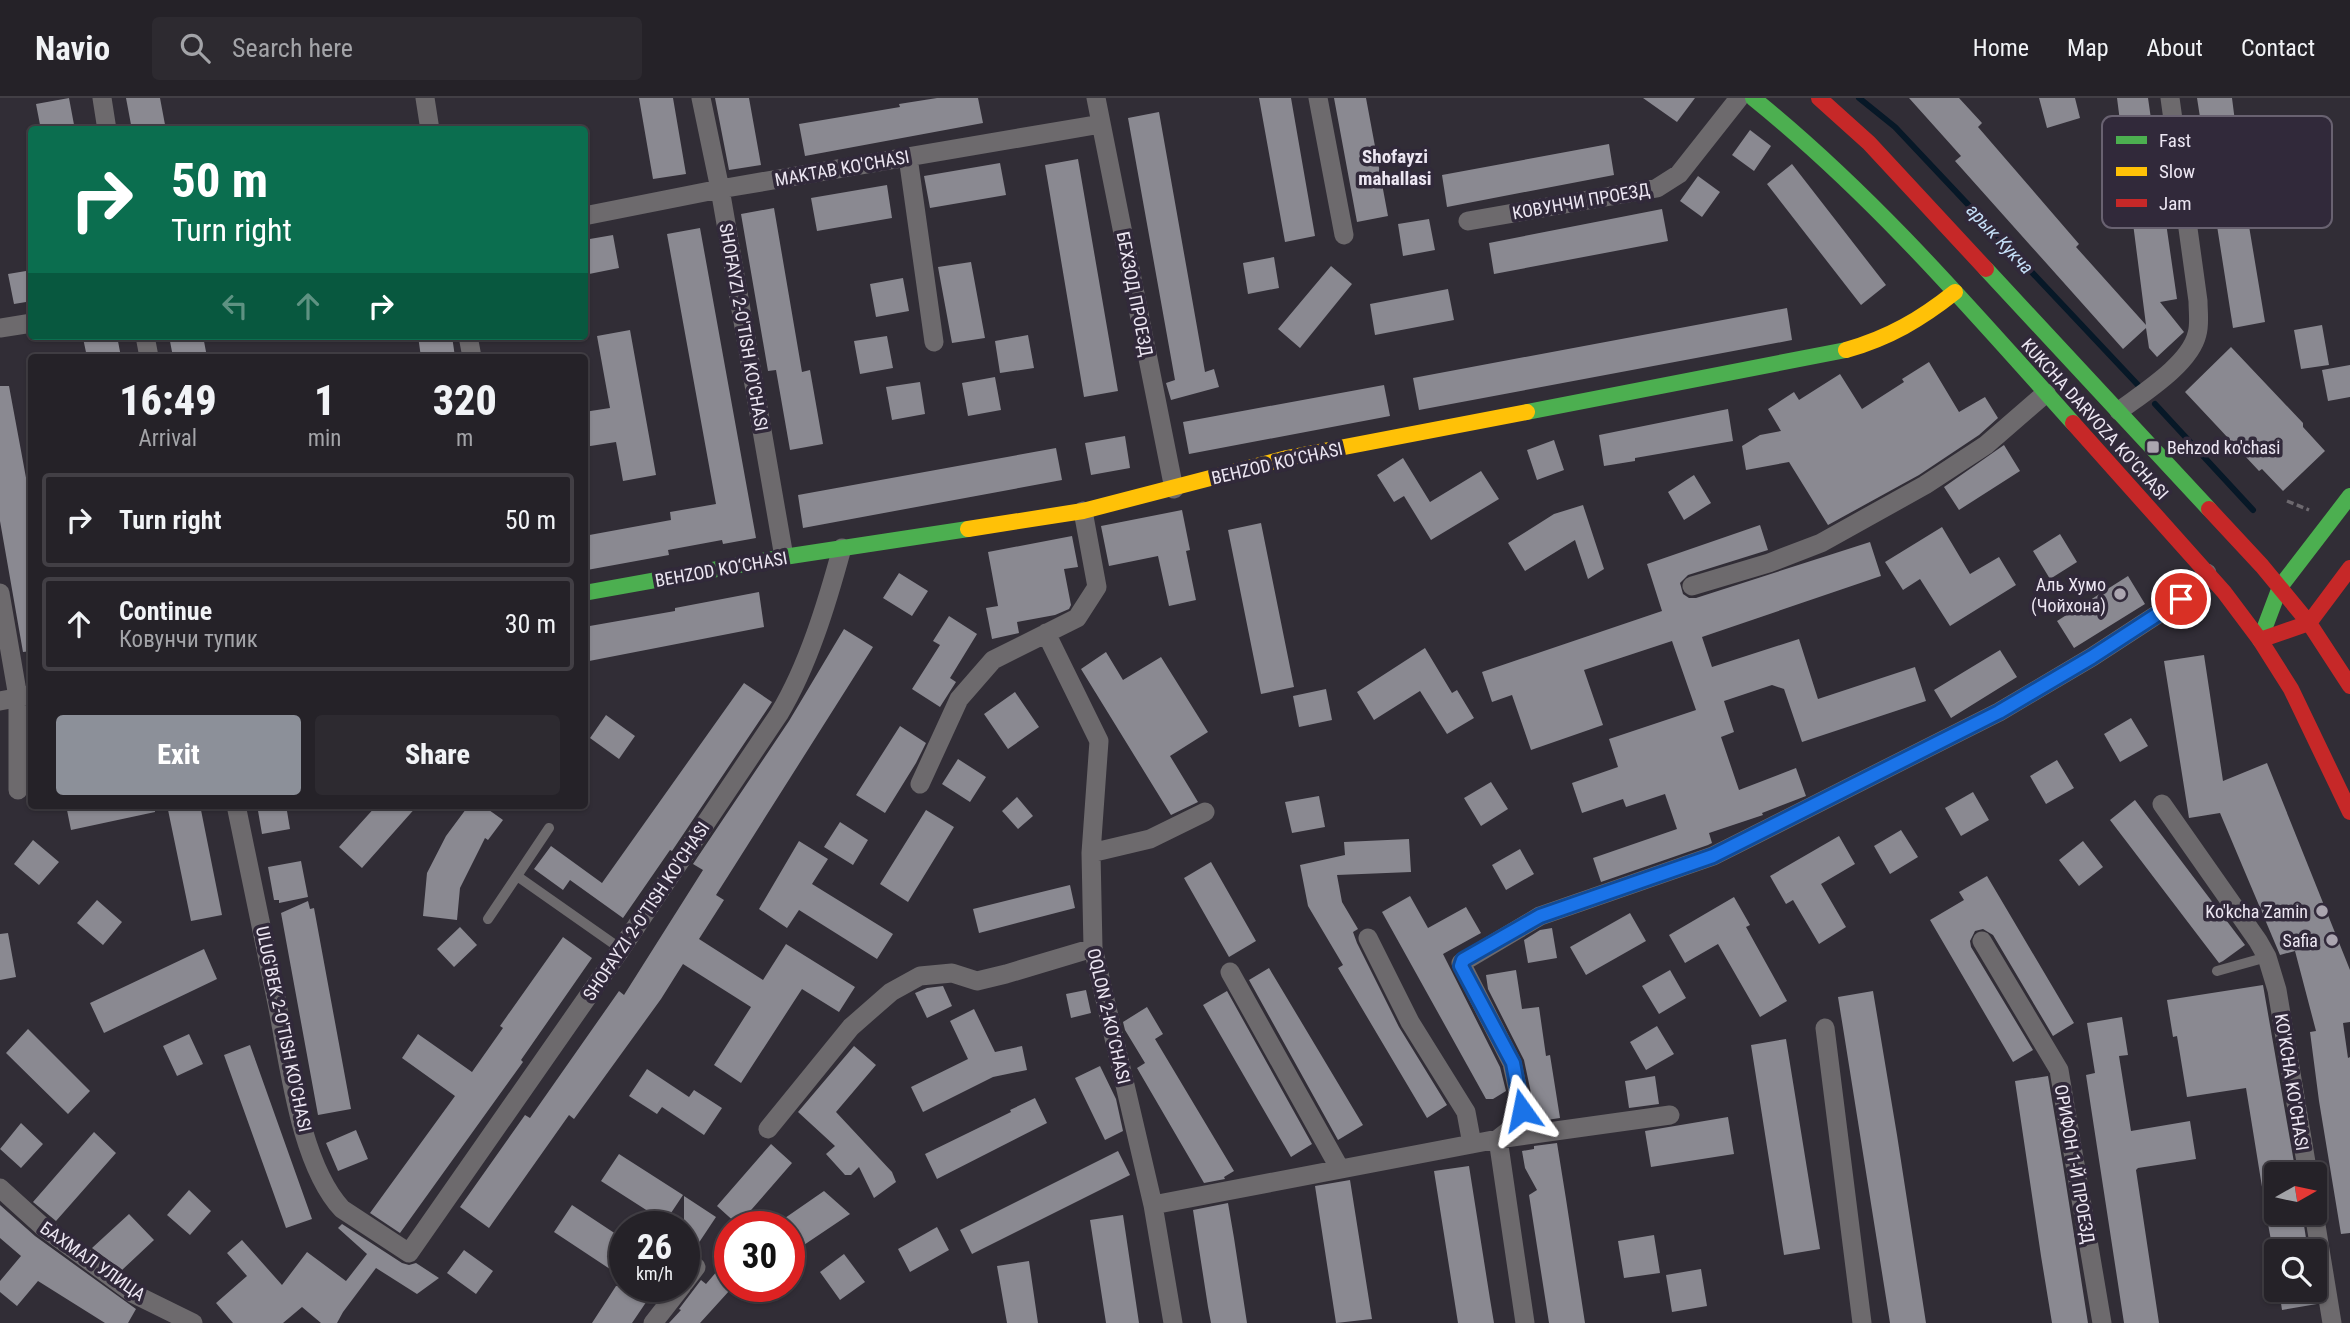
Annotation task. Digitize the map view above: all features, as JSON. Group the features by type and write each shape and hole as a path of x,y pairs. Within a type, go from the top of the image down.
{"main road":[{"name":"KUKCHA DARVOZA KO'CHASI","path":"1753,98 1826,158 1955,292 2207,573 2260,640 2303,709 2350,812"},
{"name":"KUKCHA DARVOZA KO'CHASI","path":"1819,98 1869,143 2280,587 2309,623 2350,686"},
{"name":"BEHZOD KO‘CHASI","path":"588,592 784,557 1083,511 1287,458 1852,349 1897,334 1918,322 1955,292"},
{"path":"2260,640 2280,587 2350,496"},
{"path":"2260,640 2309,623 2350,568"}],"street":[{"path":"102,98 106,126"},
{"path":"425,98 429,126"},
{"name":"SHOFAYZI 2-O'TISH KO'CHASI","path":"701,98 720,189 784,557"},
{"name":"БЕХЗОД ПРОЕЗД","path":"1096,98 1174,489"},
{"path":"1318,98 1344,235"},
{"name":"КОВУНЧИ ПРОЕЗД","path":"1468,221 1657,188 1679,174 1739,98"},
{"path":"2170,98 2172,116"},
{"name":"MAKTAB KO'CHASI","path":"588,215 720,189 1101,124"},
{"path":"908,157 934,342"},
{"path":"2119,411 2180,361 2188,353 2198,333 2197,301 2187,228"},
{"path":"0,328 28,324"},
{"path":"1692,586 1769,563 1821,543 1925,485 1986,445 2046,393"},
{"path":"920,784 959,699 993,660 1077,618 1097,587 1083,511"},
{"name":"SHOFAYZI 2-O'TISH KO'CHASI","path":"409,1253 621,949 791,694 830,592 842,548"},
{"path":"1498,1139 1521,1121 1522,1116 1513,1063 1461,962 1540,916 1713,856 1999,712 2092,657 2181,599 2207,573"},
{"path":"0,593 16,698 18,790"},
{"name":"OQLON 2-KO‘CHASI","path":"1046,633 1099,741 1091,853 1093,948 1153,1205 1173,1323"},
{"name":"KO'KCHA KO'CHASI","path":"2162,804 2267,957 2277,990 2306,1162"},
{"name":"ULUG'BEK 2-O'TISH KO'CHASI","path":"237,809 301,1119 319,1175 342,1209 409,1253"},
{"path":"1091,853 1150,839 1205,811"},
{"path":"1368,938 1410,1022 1466,1112 1472,1144"},
{"name":"ОРИФОН 1-Й ПРОЕЗД","path":"1982,941 2059,1070 2102,1323"},
{"path":"768,1129 851,1027 891,992 920,976 952,973 977,981 1093,948"},
{"path":"1230,972 1340,1169"},
{"path":"1825,1028 1862,1323"},
{"path":"1153,1205 1498,1139 1670,1115"},
{"path":"1498,1139 1525,1323"},
{"name":"БАХМАЛ УЛИЦА","path":"0,1188 42,1226 134,1294 194,1323"},
{"path":"2316,1225 2332,1323"},
{"path":"653,1323 669,1302"}],"lane":[{"path":"488,919 549,828"},
{"path":"517,876 621,949"},
{"path":"2217,971 2267,957"}],"path":[{"path":"2287,501 2311,511"}],"building":[{"path":"69,98 74,126 40,126 36,104"},
{"path":"126,98 160,98 165,126 131,126"},
{"path":"639,98 673,98 686,174 653,179"},
{"path":"715,98 749,98 761,165 729,170"},
{"path":"937,98 978,98 983,123 805,156 799,124"},
{"path":"1259,98 1291,98 1315,236 1285,242"},
{"path":"1334,98 1366,98 1388,216 1357,222"},
{"path":"1643,98 1695,98 1677,122"},
{"path":"1909,98 1959,98 1982,123 1978,127 2079,244 2076,247 2146,325 2134,228 2167,228 2177,299 2160,302 2184,332 2157,357 2149,348 2146,328 2123,349 1955,161 1961,156"},
{"path":"2039,98 2075,98 2080,118 2047,128"},
{"path":"2117,98 2148,98 2151,116 2119,116"},
{"path":"2197,98 2232,98 2234,116 2200,116"},
{"path":"1159,112 1205,372 1214,369 1219,387 1171,400 1166,383 1175,380 1128,118"},
{"path":"1750,130 1771,146 1754,171 1732,155"},
{"path":"1609,144 1614,175 1447,207 1442,175"},
{"path":"1078,159 1118,391 1084,397 1045,165"},
{"path":"1000,163 1006,195 930,208 924,176"},
{"path":"1792,164 1886,285 1861,305 1767,184"},
{"path":"1698,176 1720,192 1702,217 1680,201"},
{"path":"887,185 892,218 817,231 811,198"},
{"path":"774,208 802,372 810,370 823,444 790,450 776,370 768,371 741,214"},
{"path":"1662,209 1668,241 1494,274 1489,243"},
{"path":"1429,219 1435,250 1403,256 1398,224"},
{"path":"700,228 756,538 723,544 722,540 668,550 669,555 588,570 588,535 671,520 670,512 716,504 667,234"},
{"path":"2217,228 2249,228 2265,322 2233,328"},
{"path":"613,235 619,268 588,274 588,239"},
{"path":"1274,257 1279,288 1248,294 1243,263"},
{"path":"971,262 985,338 952,343 938,267"},
{"path":"1331,266 1352,284 1300,348 1278,329"},
{"path":"28,271 28,302 14,304 8,274"},
{"path":"903,278 909,311 876,317 870,284"},
{"path":"1448,289 1454,320 1375,335 1370,304"},
{"path":"1787,308 1792,340 1419,410 1413,378"},
{"path":"2322,325 2329,365 2301,369 2294,330"},
{"path":"630,330 656,475 623,481 616,442 588,446 588,411 610,408 597,336"},
{"path":"1028,335 1034,368 1000,373 995,341"},
{"path":"887,336 893,368 860,374 854,341"},
{"path":"83,340 118,340 120,354 86,354"},
{"path":"170,340 204,340 206,354 172,354"},
{"path":"419,340 453,340 455,354 421,354"},
{"path":"2231,347 2303,423 2303,427 2325,451 2283,491 2262,469 2259,471 2185,392"},
{"path":"1929,362 1959,412 1985,397 1998,418 1979,435 1919,475 1828,525 1789,462 1746,470 1742,446 1760,435 1781,431 1768,409 1794,392 1799,400 1840,374 1862,409"},
{"path":"2350,365 2350,397 2328,401 2322,370"},
{"path":"995,377 1001,410 968,416 962,383"},
{"path":"920,382 925,414 892,420 886,387"},
{"path":"1384,385 1390,416 1189,454 1183,422"},
{"path":"0,386 9,386 28,488 28,651 23,652 0,521"},
{"path":"1728,409 1733,441 1604,466 1599,435"},
{"path":"1125,436 1130,468 1091,475 1085,443"},
{"path":"1554,440 1564,470 1537,480 1527,450"},
{"path":"2004,445 2020,471 1959,510 1944,487"},
{"path":"1056,448 1062,480 803,528 798,495"},
{"path":"1403,458 1430,502 1481,471 1499,499 1431,540 1404,496 1394,502 1377,475"},
{"path":"1694,475 1711,503 1684,520 1668,492"},
{"path":"1583,505 1604,569 1588,579 1575,540 1525,571 1508,543 1554,514"},
{"path":"1182,510 1190,550 1186,551 1196,600 1169,606 1158,556 1109,566 1101,526"},
{"path":"1261,523 1294,687 1261,694 1228,530"},
{"path":"1760,525 1768,550 1688,575 1680,583 1683,594 1696,598 1870,542 1881,576 1702,637 1712,667 1799,639 1818,699 1915,667 1926,701 1802,742 1784,689 1772,685 1724,701 1734,732 1721,737 1739,790 1796,768 1806,796 1762,813 1763,815 1709,833 1712,843 1708,845 1601,882 1593,858 1677,829 1665,794 1626,807 1623,799 1582,813 1572,783 1618,767 1609,739 1696,710 1672,641 1584,670 1603,725 1531,750 1512,695 1492,702 1482,672 1662,611 1647,564"},
{"path":"1942,527 1970,574 1999,557 2016,585 1950,626 1920,579 1903,590 1885,562"},
{"path":"2060,534 2077,562 2050,579 2033,551"},
{"path":"1072,536 1078,567 1064,569 1071,605 1069,609 1055,615 1017,622 1019,633 992,639 986,608 998,606 988,552"},
{"path":"899,573 928,591 912,616 883,598"},
{"path":"2128,576 2145,604 2074,648 2057,621"},
{"path":"759,592 764,627 588,661 588,626 675,611 675,608"},
{"path":"949,616 977,634 950,678 956,682 940,707 912,689 940,645 933,641"},
{"path":"844,629 873,647 716,895 724,900 699,939 763,980 786,944 855,987 839,1012 802,989 741,1083 714,1065 751,1007 683,964 661,999 574,1119 569,1115 489,1228 460,1207 525,1115 530,1118 619,991 624,995 703,870 693,864 789,721"},
{"path":"1425,648 1452,693 1457,690 1474,718 1447,734 1420,691 1374,720 1357,692"},
{"path":"2000,650 2017,677 1951,718 1934,690"},
{"path":"1106,652 1123,680 1161,657 1208,732 1170,756 1198,802 1171,815 1081,669"},
{"path":"2204,655 2223,781 2267,763 2350,970 2350,1022 2343,1023 2348,1058 2350,1057 2350,1233 2341,1234 2310,1032 2316,1031 2295,951 2280,955 2220,813 2189,818 2164,661"},
{"path":"744,683 772,702 672,851 670,850 623,918 570,880 563,890 534,869 551,846 602,883"},
{"path":"1326,689 1332,720 1299,727 1293,696"},
{"path":"1015,692 1039,727 1008,749 984,714"},
{"path":"606,715 635,736 619,759 590,738"},
{"path":"2131,718 2148,746 2120,762 2104,734"},
{"path":"900,726 926,743 885,813 856,795"},
{"path":"958,759 986,777 970,802 942,784"},
{"path":"2057,760 2074,788 2046,804 2030,776"},
{"path":"1491,782 1508,809 1481,826 1464,798"},
{"path":"1973,792 1989,820 1961,836 1945,808"},
{"path":"1319,796 1325,827 1292,833 1285,802"},
{"path":"1017,797 1033,816 1018,829 1002,811"},
{"path":"2135,800 2245,945 2223,961 2219,963 2110,820"},
{"path":"67,809 155,809 155,812 71,830"},
{"path":"168,809 201,809 222,915 191,921"},
{"path":"258,809 287,809 290,829 262,834"},
{"path":"373,809 414,809 362,868 339,847"},
{"path":"466,809 488,809 503,820 488,840 485,838 460,888 457,920 423,916 427,873 446,836"},
{"path":"926,810 954,827 908,902 880,884"},
{"path":"840,822 868,840 853,865 824,847"},
{"path":"1901,830 1918,857 1890,874 1874,846"},
{"path":"1839,836 1855,864 1821,884 1846,927 1819,944 1793,900 1786,904 1770,876"},
{"path":"1409,839 1411,872 1337,875 1342,902 1358,929 1353,932 1357,943 1399,1027 1447,1105 1427,1118 1338,968 1343,965 1308,906 1300,865 1345,855 1344,842"},
{"path":"33,840 59,862 39,885 14,864"},
{"path":"799,841 828,859 812,884 893,934 877,959 799,910 787,928 759,909"},
{"path":"2083,841 2103,867 2079,886 2059,860"},
{"path":"1520,849 1534,874 1506,890 1492,865"},
{"path":"301,861 308,897 279,903 279,900 274,900 268,867"},
{"path":"1211,862 1256,941 1229,957 1184,878"},
{"path":"1987,876 2074,1023 2053,1036 1993,935 1983,929 1975,931 1970,941 1971,947 2033,1050 2013,1062 1930,920 1964,900 1959,892"},
{"path":"1070,885 1075,908 979,933 973,909"},
{"path":"1410,896 1428,928 1466,907 1481,933 1443,954 1500,1067 1506,1091 1493,1099 1486,1099 1382,912"},
{"path":"1734,897 1750,925 1746,927 1787,1001 1760,1017 1718,944 1685,963 1669,935"},
{"path":"97,900 122,922 103,945 77,923"},
{"path":"308,901 310,909 314,908 351,1109 318,1115 281,913"},
{"path":"1630,913 1646,941 1586,975 1570,947"},
{"path":"460,927 477,945 454,967 437,949"},
{"path":"1552,928 1557,958 1528,963 1524,940 1540,930"},
{"path":"8,933 16,977 0,980 0,934"},
{"path":"563,937 592,958 521,1060 523,1062 400,1233 370,1213 455,1096 402,1058 418,1034 472,1072 503,1028 500,1026"},
{"path":"204,949 217,979 104,1033 90,1003"},
{"path":"1269,968 1363,1125 1338,1140 1249,980"},
{"path":"1516,970 1522,1009 1539,1007 1546,1056 1550,1055 1560,1118 1533,1122 1534,1107 1524,1060 1488,989 1486,975"},
{"path":"1670,970 1686,998 1659,1014 1642,986"},
{"path":"2263,985 2294,1162 2264,1162 2264,1197 2246,1088 2187,1097 2177,1036 2173,1037 2167,1000"},
{"path":"943,986 952,1006 927,1018 915,993"},
{"path":"1086,990 1091,1013 1071,1018 1066,994"},
{"path":"1227,991 1312,1144 1291,1157 1203,1005"},
{"path":"1873,991 1926,1323 1890,1323 1838,997"},
{"path":"1147,1007 1163,1034 1155,1039 1234,1171 1224,1177 1225,1179 1204,1183 1137,1068 1145,1063 1123,1022"},
{"path":"974,1009 995,1052 1022,1046 1027,1070 993,1077 923,1112 911,1087 968,1059 950,1021"},
{"path":"2122,1017 2128,1055 2119,1056 2131,1131 2190,1121 2196,1159 2136,1170 2159,1323 2124,1323 2086,1075 2095,1073 2087,1023"},
{"path":"1657,1026 1674,1054 1646,1070 1630,1042"},
{"path":"28,1029 90,1091 68,1114 6,1053"},
{"path":"189,1034 203,1064 177,1076 163,1046"},
{"path":"1786,1039 1820,1249 1784,1255 1751,1045"},
{"path":"250,1045 312,1219 286,1228 224,1055"},
{"path":"854,1046 876,1065 836,1112 892,1172 896,1182 874,1198 859,1167 851,1175 845,1175 826,1154 835,1146 798,1112"},
{"path":"1100,1066 1116,1099 1123,1131 1105,1140 1075,1078"},
{"path":"647,1069 689,1097 694,1090 722,1108 704,1135 662,1107 657,1114 629,1096"},
{"path":"1655,1076 1659,1104 1629,1108 1625,1081"},
{"path":"2048,1076 2088,1323 2052,1323 2041,1256 2015,1081"},
{"path":"1035,1098 1047,1123 937,1179 925,1154"},
{"path":"1728,1117 1734,1154 1651,1167 1645,1131"},
{"path":"21,1123 43,1144 21,1168 0,1149"},
{"path":"356,1130 368,1159 338,1171 326,1143"},
{"path":"94,1132 116,1153 56,1221 33,1202"},
{"path":"1557,1143 1585,1323 1549,1323 1529,1195 1537,1190 1525,1168 1522,1151 1534,1149 1534,1146"},
{"path":"771,1144 792,1163 750,1211 723,1211 717,1206"},
{"path":"1118,1151 1130,1175 972,1254 960,1230"},
{"path":"619,1154 683,1195 672,1211 648,1211 601,1181"},
{"path":"1469,1166 1494,1323 1458,1323 1434,1171"},
{"path":"1350,1180 1372,1319 1336,1323 1315,1186"},
{"path":"189,1190 211,1211 190,1235 167,1215"},
{"path":"824,1191 850,1214 805,1244 805,1211 795,1211"},
{"path":"684,1196 714,1216 700,1241 700,1211 684,1211"},
{"path":"1228,1203 1247,1323 1211,1323 1208,1307 1193,1210"},
{"path":"0,1205 35,1236 136,1309 128,1323 105,1323 38,1281 17,1306 0,1292 0,1281 21,1256 0,1238"},
{"path":"572,1205 609,1229 609,1268 554,1232"},
{"path":"129,1214 154,1240 122,1270 92,1248"},
{"path":"1123,1215 1139,1323 1106,1323 1090,1220"},
{"path":"342,1224 402,1263 416,1263 439,1278 417,1294 376,1268 337,1323 321,1323 302,1307 283,1323 233,1323 216,1303 247,1276 227,1253 242,1240 282,1285 307,1252 346,1281 367,1254 338,1228"},
{"path":"2269,1225 2304,1225 2306,1239 2271,1239"},
{"path":"937,1227 949,1250 910,1272 898,1249"},
{"path":"1654,1235 1660,1273 1624,1278 1618,1241"},
{"path":"464,1250 493,1271 476,1294 447,1273"},
{"path":"844,1254 865,1282 840,1300 820,1272"},
{"path":"1029,1261 1038,1323 1007,1323 997,1266"},
{"path":"1701,1269 1707,1306 1672,1312 1666,1275"},
{"path":"714,1275 714,1302 719,1302 700,1323 669,1323 684,1302 700,1302 700,1281 706,1284"},
{"path":"609,1297 609,1302 646,1302 632,1323 592,1323"},
{"path":"2281,1302 2317,1304 2282,1310"}],"waterway":[{"name":"арык Кукча","path":"1859,98 1895,127 2138,385"},
{"name":"арык Кукча","path":"2155,404 2253,510"}],"traffic: fast":[{"path":"1753,98 1839,173 1880,213 2073,423"},
{"path":"1986,269 2209,509"},
{"path":"1527,412 1846,350"},
{"path":"2260,640 2280,587 2350,496"},
{"path":"588,592 784,557 968,529"}],"traffic: slow":[{"path":"1846,350 1904,327 1955,292"},
{"path":"968,529 1083,511 1287,458 1527,412"}],"traffic: jam":[{"path":"1819,98 1869,143 1986,269"},
{"path":"2073,423 2224,592 2260,640 2291,689 2350,812"},
{"path":"2209,509 2262,566 2309,623 2350,686"},
{"path":"2260,640 2309,623 2350,568"}],"place":[{"name":"Behzod ko'chasi","path":"2153,447"},
{"name":"Аль Хумо (Чойхона)","path":"2120,594"},
{"name":"Ko'kcha Zamin","path":"2322,911"},
{"name":"Safia","path":"2332,940"}],"district":[{"name":"Shofayzi mahallasi","path":"1395,167"}],"route":[{"path":"1522,1110 1513,1063 1461,966 1463,960 1540,916 1713,856 1999,712 2092,657 2181,599"}]}
